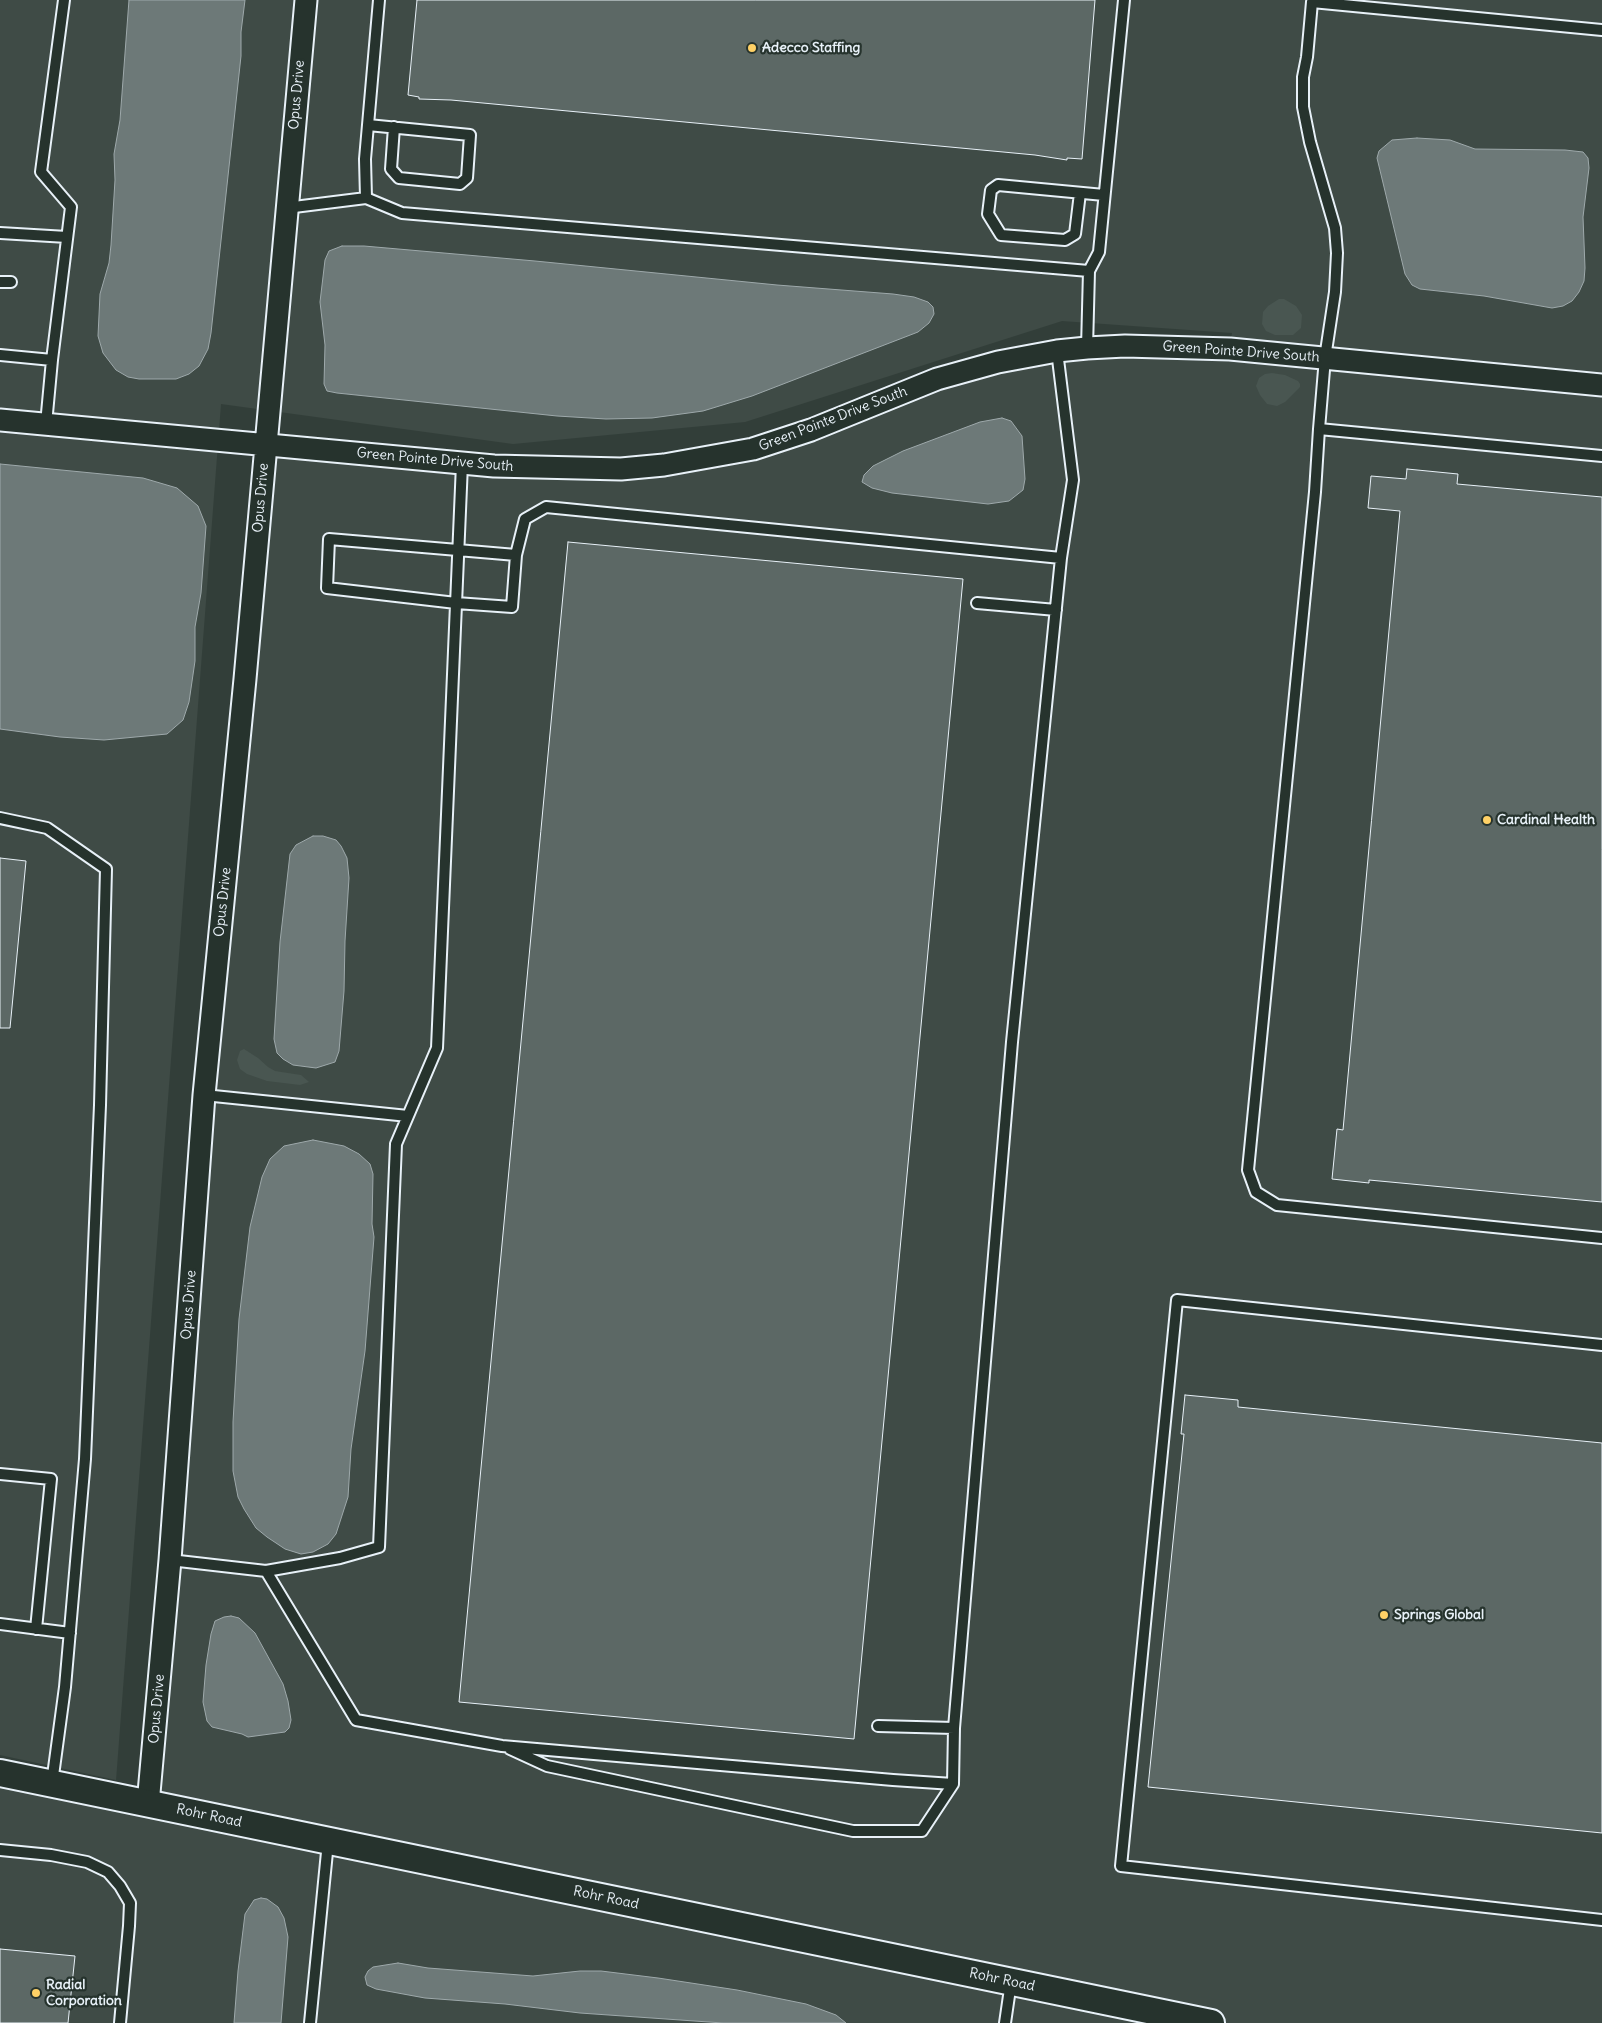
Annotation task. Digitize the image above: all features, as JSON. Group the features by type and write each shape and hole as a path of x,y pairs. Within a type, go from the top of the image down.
{"street":[{"name":"Opus Drive","path":"148,1804 170,1560 204,1095 246,679 286,208 306,0"},
{"name":"Green Pointe Drive South","path":"0,420 462,464 579,470 664,466 753,450 811,430 937,379 998,362 1057,351 1087,348 1125,346 1201,347 1602,385"},
{"name":"Rohr Road","path":"0,1774 1211,2023"}],"lane":[{"path":"46,424 70,207 41,172 64,0"},
{"path":"366,198 368,125 379,0"},
{"path":"1087,348 1089,271 1099,252 1124,0"},
{"path":"1602,30 1312,1 1307,56 1303,77 1303,107 1310,142 1335,228 1337,253 1335,292 1325,358 1311,532 1248,1170 1256,1192 1277,1205 1602,1238"},
{"path":"368,125 394,127 470,135 467,178 460,184 399,178 391,168 394,127"},
{"path":"1080,193 1075,234 1065,240 1001,235 988,214 991,190 998,184 1104,195"},
{"path":"286,208 366,198 402,213 1089,271"},
{"path":"0,233 67,237"},
{"path":"0,282 11,282"},
{"path":"502,1746 547,1766 854,1831 922,1831 952,1784 954,1728 1012,1042 1061,558 1073,480 1057,351"},
{"path":"0,355 52,360"},
{"path":"1319,429 1602,456"},
{"path":"170,1560 266,1571 340,1558 379,1547 396,1144 438,1048 462,464"},
{"path":"516,555 329,539 327,588 456,603 512,607 516,555 525,519 546,507 1061,558"},
{"path":"977,603 1056,610"},
{"path":"0,818 46,828 106,869 100,1105 86,1449 65,1687 52,1784"},
{"path":"204,1095 408,1116"},
{"path":"1602,1345 1177,1300 1121,1866 1602,1920"},
{"path":"0,1474 51,1479 36,1629"},
{"path":"266,1571 356,1720 502,1746 883,1780 952,1784"},
{"path":"0,1624 70,1633"},
{"path":"878,1726 954,1728"},
{"path":"310,2023 328,1841"},
{"path":"0,1850 51,1855 87,1862 108,1872 120,1886 130,1902 130,1926 120,2023"},
{"path":"1005,2023 1011,1982"}],"shaded area":[{"path":"0,0 1602,0 1602,2023 0,2023 0,1773 148,1804 266,444 664,465 998,362 1230,348 1232,333 1062,321 745,422 513,444 221,404 116,1780 0,1755"},
{"path":"129,0 245,0 241,32 241,56 211,333 208,349 199,366 189,374 176,379 139,379 128,377 116,370 103,353 98,336 100,294 109,263 111,245 115,180 114,154 120,120"},
{"path":"1417,138 1450,140 1475,149 1583,152 1588,158 1589,168 1583,217 1585,268 1584,281 1572,301 1563,306 1552,308 1484,296 1420,289 1412,285 1405,274 1377,158 1379,151 1392,140"},
{"path":"342,246 364,246 777,285 893,294 914,297 928,302 933,307 934,314 929,323 918,332 752,396 703,411 652,418 606,419 557,416 337,393 327,391 324,384 325,345 320,302 325,260 329,251"},
{"path":"1279,299 1284,299 1296,306 1302,315 1301,328 1293,335 1275,335 1266,331 1262,324 1263,312 1268,306"},
{"path":"1265,374 1285,375 1298,381 1300,384 1300,387 1285,402 1277,406 1267,404 1256,386 1259,378"},
{"path":"1002,418 1011,421 1022,436 1025,479 1023,490 1009,501 988,504 892,493 872,488 862,482 864,475 873,466 903,451 980,422"},
{"path":"0,464 143,478 177,488 198,506 206,526 201,593 195,627 195,661 189,702 183,720 167,734 104,740 60,737 0,729"},
{"path":"313,836 323,836 336,840 347,858 349,878 344,991 339,1051 335,1062 316,1068 293,1065 283,1059 277,1053 274,1039 280,942 290,854 296,845"},
{"path":"244,1049 275,1071 301,1075 309,1082 300,1085 267,1081 247,1074 240,1069 237,1060 240,1051"},
{"path":"313,1140 344,1146 359,1154 370,1164 373,1174 372,1224 374,1237 365,1351 351,1449 348,1497 336,1534 328,1544 313,1552 301,1554 285,1549 267,1537 256,1528 244,1509 238,1497 233,1471 233,1422 239,1319 250,1227 262,1177 270,1159 284,1146"},
{"path":"231,1616 239,1618 255,1633 283,1684 291,1720 289,1728 285,1732 248,1737 212,1727 207,1721 203,1702 211,1634 215,1621"},
{"path":"267,1899 278,1907 284,1918 288,1937 281,2023 234,2023 245,1914 254,1900"},
{"path":"398,1963 428,1968 533,1976 580,1971 601,1971 658,1978 737,1990 806,2004 836,2015 846,2023 723,2023 580,2013 505,2004 425,1998 376,1989 367,1985 365,1977 373,1967"}],"building":[{"name":"Adecco Staffing","path":"417,0 1095,0 1082,159 1067,158 1067,160 1035,155 451,100 419,99 419,97 408,95"},
{"name":"Cardinal Health","path":"1407,469 1458,474 1457,484 1602,497 1602,1202 1369,1180 1369,1183 1332,1179 1337,1129 1343,1130 1400,511 1368,508 1371,476 1406,479"},
{"path":"568,542 963,579 854,1739 459,1702"},
{"path":"0,858 26,861 10,1028 0,1028"},
{"name":"Springs Global","path":"1185,1395 1238,1400 1238,1407 1602,1443 1602,1833 1148,1787 1184,1434 1181,1434"},
{"name":"Radial Corporation","path":"0,1949 75,1956 68,2023 0,2023"}],"place":[{"name":"Adecco Staffing","path":"752,48"},
{"name":"Cardinal Health","path":"1487,820"},
{"name":"Springs Global","path":"1384,1615"},
{"name":"Radial Corporation","path":"36,1993"}]}
